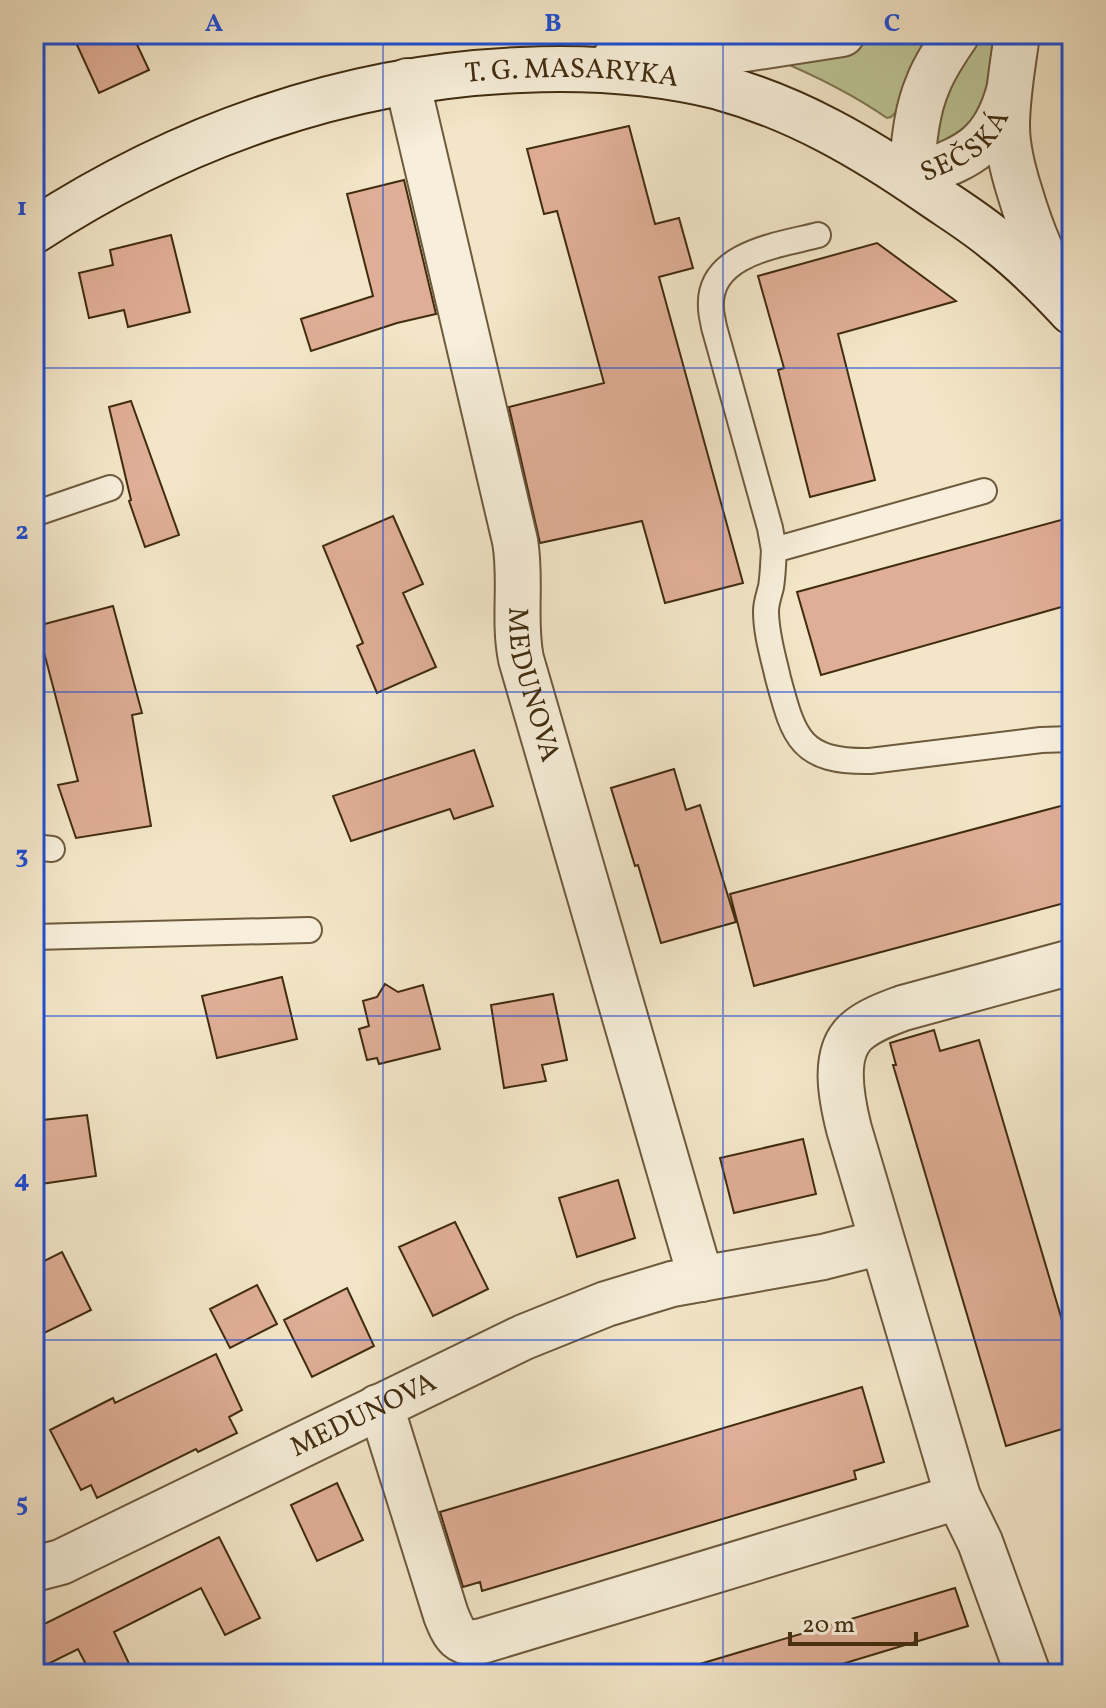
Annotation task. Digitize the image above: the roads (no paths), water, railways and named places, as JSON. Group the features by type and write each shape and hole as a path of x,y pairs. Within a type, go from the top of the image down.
{"street":[{"path":"478,71 745,49 842,34"},
{"name":"SEČSKÁ","path":"957,34 927,86 918,117 910,179 959,159 983,143 999,119 1009,91"},
{"name":"SEČSKÁ","path":"1017,34 1009,91 1009,147 1039,250 1072,304"},
{"name":"T. G. MASARYKA","path":"34,231 104,189 179,150 309,103 377,86 478,71 617,70 719,88 819,124 866,150 997,240 1072,312"},
{"name":"MEDUNOVA","path":"407,81 515,541 518,564 517,630 521,659 701,1279"},
{"path":"1028,1674 980,1542 958,1497 843,1105 841,1066 853,1034 880,1017 1072,962"},
{"name":"MEDUNOVA","path":"34,1569 61,1562 566,1319 661,1287 810,1260 882,1242"},
{"path":"378,1407 387,1426 446,1615 456,1636 467,1642 497,1636 958,1497"}],"lane":[{"path":"818,235 763,249 736,260 725,269 711,299 714,327 770,528 774,550 773,570 766,607 770,643 789,720 807,746 820,755 846,761 1072,739"},
{"path":"34,514 110,488"},
{"path":"774,550 984,491"},
{"path":"34,937 309,930"}]}
